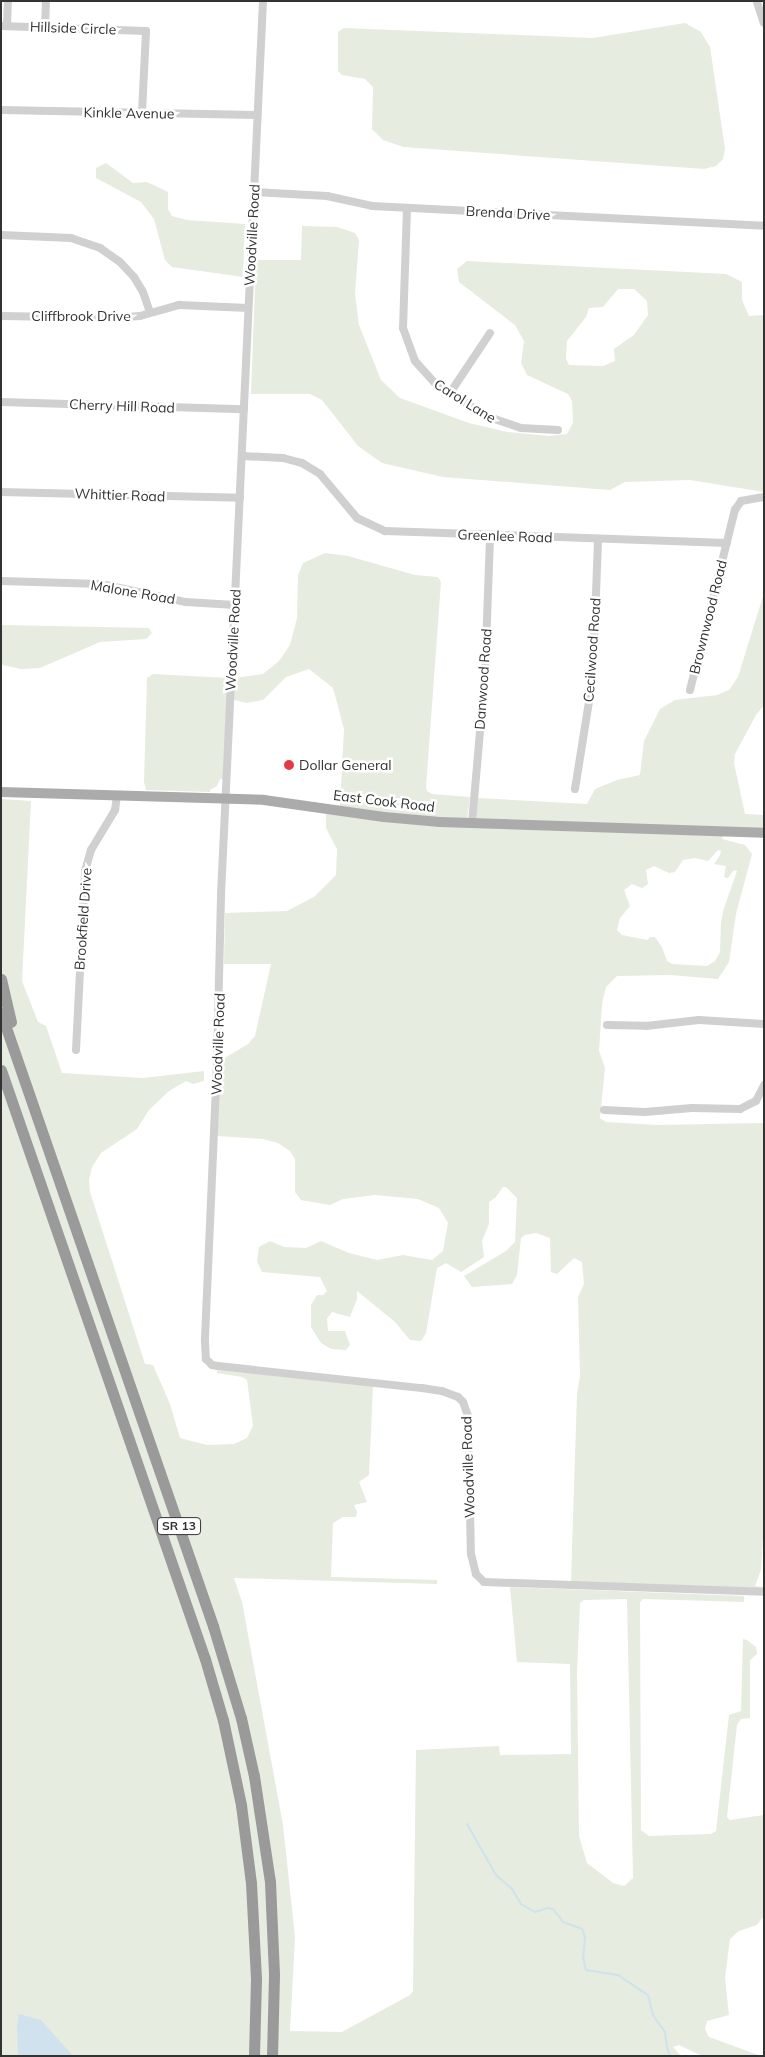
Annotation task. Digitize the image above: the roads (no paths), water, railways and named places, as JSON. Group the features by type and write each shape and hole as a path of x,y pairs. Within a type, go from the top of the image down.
{"highway":[{"path":"1,979 29,1092"},
{"name":"SR 13","path":"1,1013 213,1626 241,1718 257,1792 270,1882 274,1975 272,2056"},
{"name":"SR 13","path":"1,1070 205,1659 223,1720 241,1805 251,1883 256,1971 254,2056"},
{"path":"1,1084 23,1146 38,1176"}],"main road":[{"name":"East Cook Road","path":"1,792 226,798 295,803 404,819 764,833"}],"street":[{"path":"4,26 8,1"},
{"path":"45,28 46,1"},
{"name":"Woodville Road","path":"262,1 226,798 205,1342 206,1359 212,1365 218,1366 422,1388 442,1391 458,1397 463,1402 468,1416 471,1554 476,1574 484,1582 764,1592"},
{"path":"756,2 764,13"},
{"path":"756,2 764,23"},
{"name":"Hillside Circle","path":"4,26 144,31 147,35 142,113"},
{"name":"Kinkle Avenue","path":"1,110 257,115"},
{"name":"Brenda Drive","path":"254,192 320,195 355,204 407,208 764,226"},
{"name":"Carol Lane","path":"407,208 403,316 406,340 421,369 450,393 498,422 522,428 558,430"},
{"path":"1,235 71,238 100,248 120,262 134,277 150,312"},
{"name":"Cliffbrook Drive","path":"1,316 105,319 129,318 189,305 248,308"},
{"path":"450,393 490,333"},
{"name":"Cherry Hill Road","path":"1,402 244,409"},
{"name":"Greenlee Road","path":"242,456 283,458 302,462 320,474 357,518 374,528 398,532 726,543"},
{"name":"Whittier Road","path":"1,492 240,498"},
{"path":"726,543 738,504 746,499 764,497"},
{"name":"Danwood Road","path":"472,823 485,674 490,535"},
{"name":"Cecilwood Road","path":"575,789 592,685 598,539"},
{"name":"Brownwood Road","path":"690,690 726,543"},
{"name":"Malone Road","path":"1,581 101,584 178,600 235,605"},
{"name":"Brookfield Drive","path":"76,1050 85,872 91,850 115,810 117,795"},
{"path":"607,1025 646,1026 699,1020 764,1024"},
{"path":"604,1110 645,1112 692,1108 740,1109 756,1101 764,1085"}],"water":[{"path":"19,2014 41,2020 73,2056 18,2056 17,2027"}],"waterway":[{"path":"467,1824 496,1875 512,1889 521,1904 535,1912 548,1908 553,1909 563,1922 582,1929 585,1937 583,1958 586,1970 618,1975 648,1995 653,2015 665,2032 670,2056"}],"place":[{"name":"Dollar General","path":"289,765"}]}
